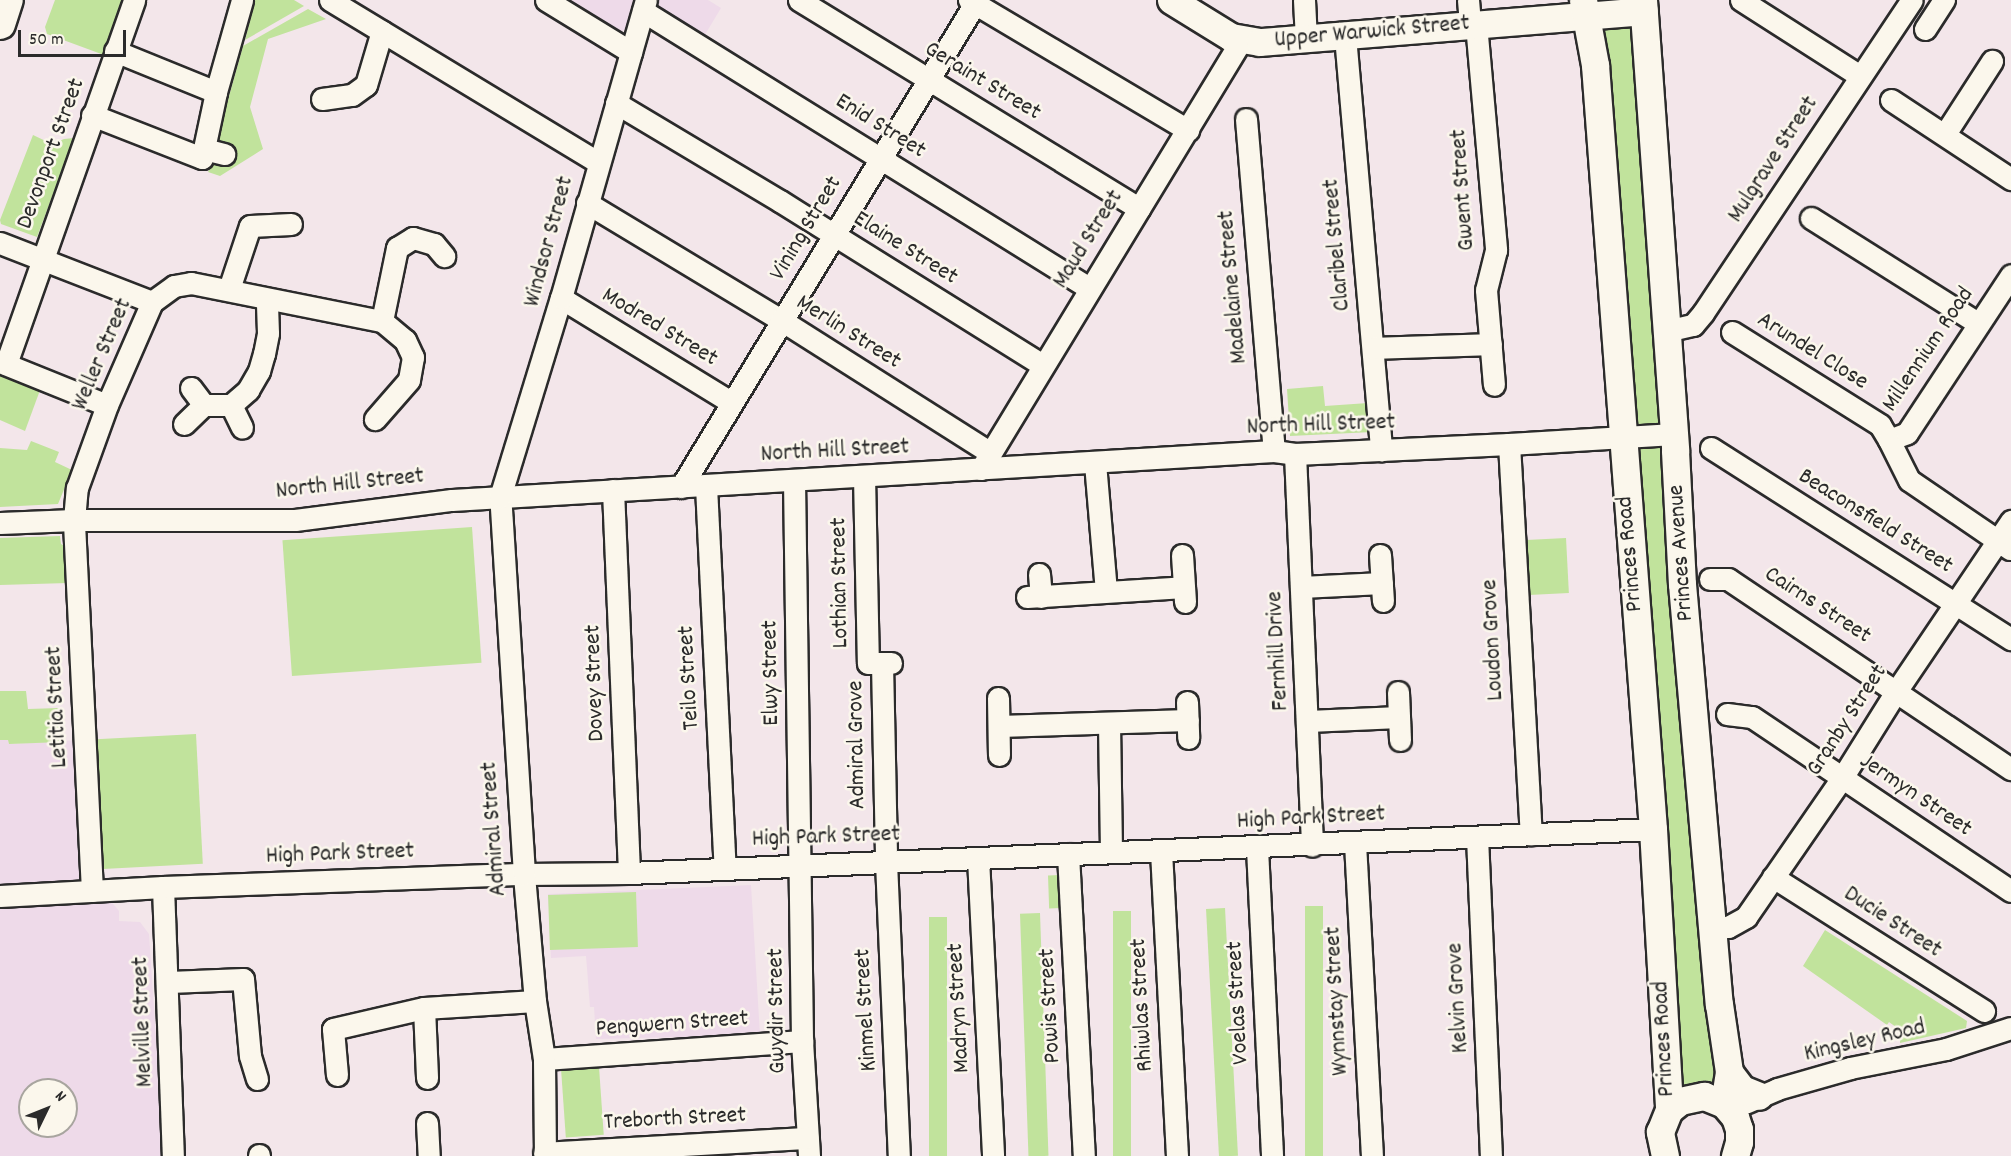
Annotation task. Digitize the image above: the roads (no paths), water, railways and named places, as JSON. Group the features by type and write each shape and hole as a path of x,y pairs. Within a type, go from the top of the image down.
{"highway":[{"path":"0,24 9,0"}],"main road":[{"name":"Upper Warwick Street","path":"1171,0 1231,37 1260,42 1346,36 1471,16 1644,6"},
{"name":"Princes Avenue","path":"1644,6 1674,434 1682,584 1719,1004 1729,1071 1728,1107"},
{"name":"Princes Road","path":"1583,8 1592,40 1595,65 1653,829 1669,1110"},
{"path":"1729,1071 1742,1089 1759,1096"},
{"path":"1659,1151 1663,1120 1669,1110 1680,1101 1693,1096 1715,1099 1728,1107 1739,1129 1739,1153"}],"street":[{"name":"Devonport Street","path":"3,363 134,0"},
{"path":"203,153 216,92 242,0"},
{"path":"330,0 598,162"},
{"path":"546,0 631,52"},
{"name":"Geraint Street","path":"799,0 1139,208"},
{"path":"1304,0 1306,40"},
{"path":"1741,0 1860,76"},
{"name":"Mulgrave Street","path":"1666,331 1693,325 1703,313 1912,0"},
{"path":"1925,29 1944,0"},
{"path":"974,1 1188,130"},
{"name":"Vining Street","path":"681,487 974,1"},
{"name":"Windsor Street","path":"500,497 561,298 644,6"},
{"name":"Enid Street","path":"644,6 1089,288"},
{"name":"Gwent Street","path":"1471,16 1496,250 1486,290 1494,386"},
{"path":"322,99 352,95 366,86 382,31"},
{"name":"Claribel Street","path":"1346,36 1381,450"},
{"name":"Maud Street","path":"985,461 1242,39"},
{"path":"115,51 216,92"},
{"path":"1945,134 1992,61"},
{"path":"1891,100 2011,178"},
{"name":"Elaine Street","path":"616,103 833,234 1042,365"},
{"path":"92,115 203,153 224,154"},
{"name":"Madelaine Street","path":"1246,119 1274,451"},
{"name":"Merlin Street","path":"587,203 781,320 985,461"},
{"path":"1811,218 1978,323"},
{"path":"229,289 250,226 291,224"},
{"path":"375,419 409,380 413,357 405,340 382,321 397,248 414,238 434,244 444,256"},
{"path":"0,243 152,302"},
{"name":"Millennium Road","path":"2005,545 1909,480 1889,440 1907,433 2011,275"},
{"name":"Weller Street","path":"74,520 77,488 107,405 152,302 174,286 191,283 229,289 267,299 382,321"},
{"name":"Modred Street","path":"561,298 731,402"},
{"path":"184,424 204,405 231,405 248,390 259,371 268,333 267,299"},
{"name":"Arundel Close","path":"1732,332 1880,425 1889,440"},
{"path":"1372,348 1491,344"},
{"path":"3,363 107,405"},
{"path":"191,388 204,405"},
{"path":"231,405 243,428"},
{"name":"North Hill Street","path":"0,523 74,520 295,520 452,500 864,476 985,461 1095,464 1274,451 1295,454 1674,434"},
{"name":"Loudon Grove","path":"1509,444 1531,834"},
{"name":"Beaconsfield Street","path":"1711,448 2011,639"},
{"name":"Fernhill Drive","path":"1295,454 1312,846"},
{"path":"1095,464 1106,591"},
{"name":"Lothian Street","path":"864,476 868,663 888,663"},
{"name":"Elwy Street","path":"794,480 802,865"},
{"name":"Teilo Street","path":"706,486 725,868"},
{"name":"Dovey Street","path":"614,490 629,873"},
{"name":"Admiral Street","path":"500,497 524,874 535,1001 544,1059 544,1154"},
{"name":"Letitia Street","path":"74,520 92,891"},
{"name":"Granby Street","path":"1713,929 1728,927 1746,917 1842,778 1955,603 2005,545 2011,521"},
{"path":"1039,574 1034,597 1106,591 1185,594 1182,555"},
{"path":"1301,587 1382,592 1380,555"},
{"name":"Cairns Street","path":"1710,579 1728,579 1897,690 2011,769"},
{"name":"Admiral Grove","path":"886,861 888,663"},
{"path":"1398,692 1400,740"},
{"path":"998,698 999,755"},
{"name":"Jermyn Street","path":"1727,714 1752,717 2011,891"},
{"path":"1308,721 1399,717"},
{"path":"999,726 1188,720"},
{"path":"1109,723 1111,852"},
{"name":"High Park Street","path":"0,896 163,887 524,874 629,873 1111,852 1312,846 1653,829"},
{"name":"Kelvin Grove","path":"1477,837 1491,1156"},
{"name":"Wynnstay Street","path":"1354,843 1372,1156"},
{"name":"Voelas Street","path":"1257,848 1272,1156"},
{"name":"Rhiwlas Street","path":"1161,851 1177,1156"},
{"name":"Powis Street","path":"1068,854 1084,1156"},
{"name":"Madryn Street","path":"978,858 993,1156"},
{"name":"Kinmel Street","path":"886,861 899,1156"},
{"name":"Gwydir Street","path":"802,865 802,1041 809,1147"},
{"name":"Ducie Street","path":"1773,877 1984,1011"},
{"name":"Melville Street","path":"163,887 169,982 173,1156"},
{"path":"169,982 243,979 250,1056 257,1079"},
{"path":"337,1075 333,1029 424,1008 535,1001"},
{"path":"424,1008 427,1078"},
{"name":"Kingsley Road","path":"1728,1107 1850,1068 1946,1049 2011,1028"},
{"name":"Pengwern Street","path":"544,1059 802,1041"},
{"path":"427,1123 429,1156"},
{"name":"Treborth Street","path":"544,1154 809,1147"}]}
